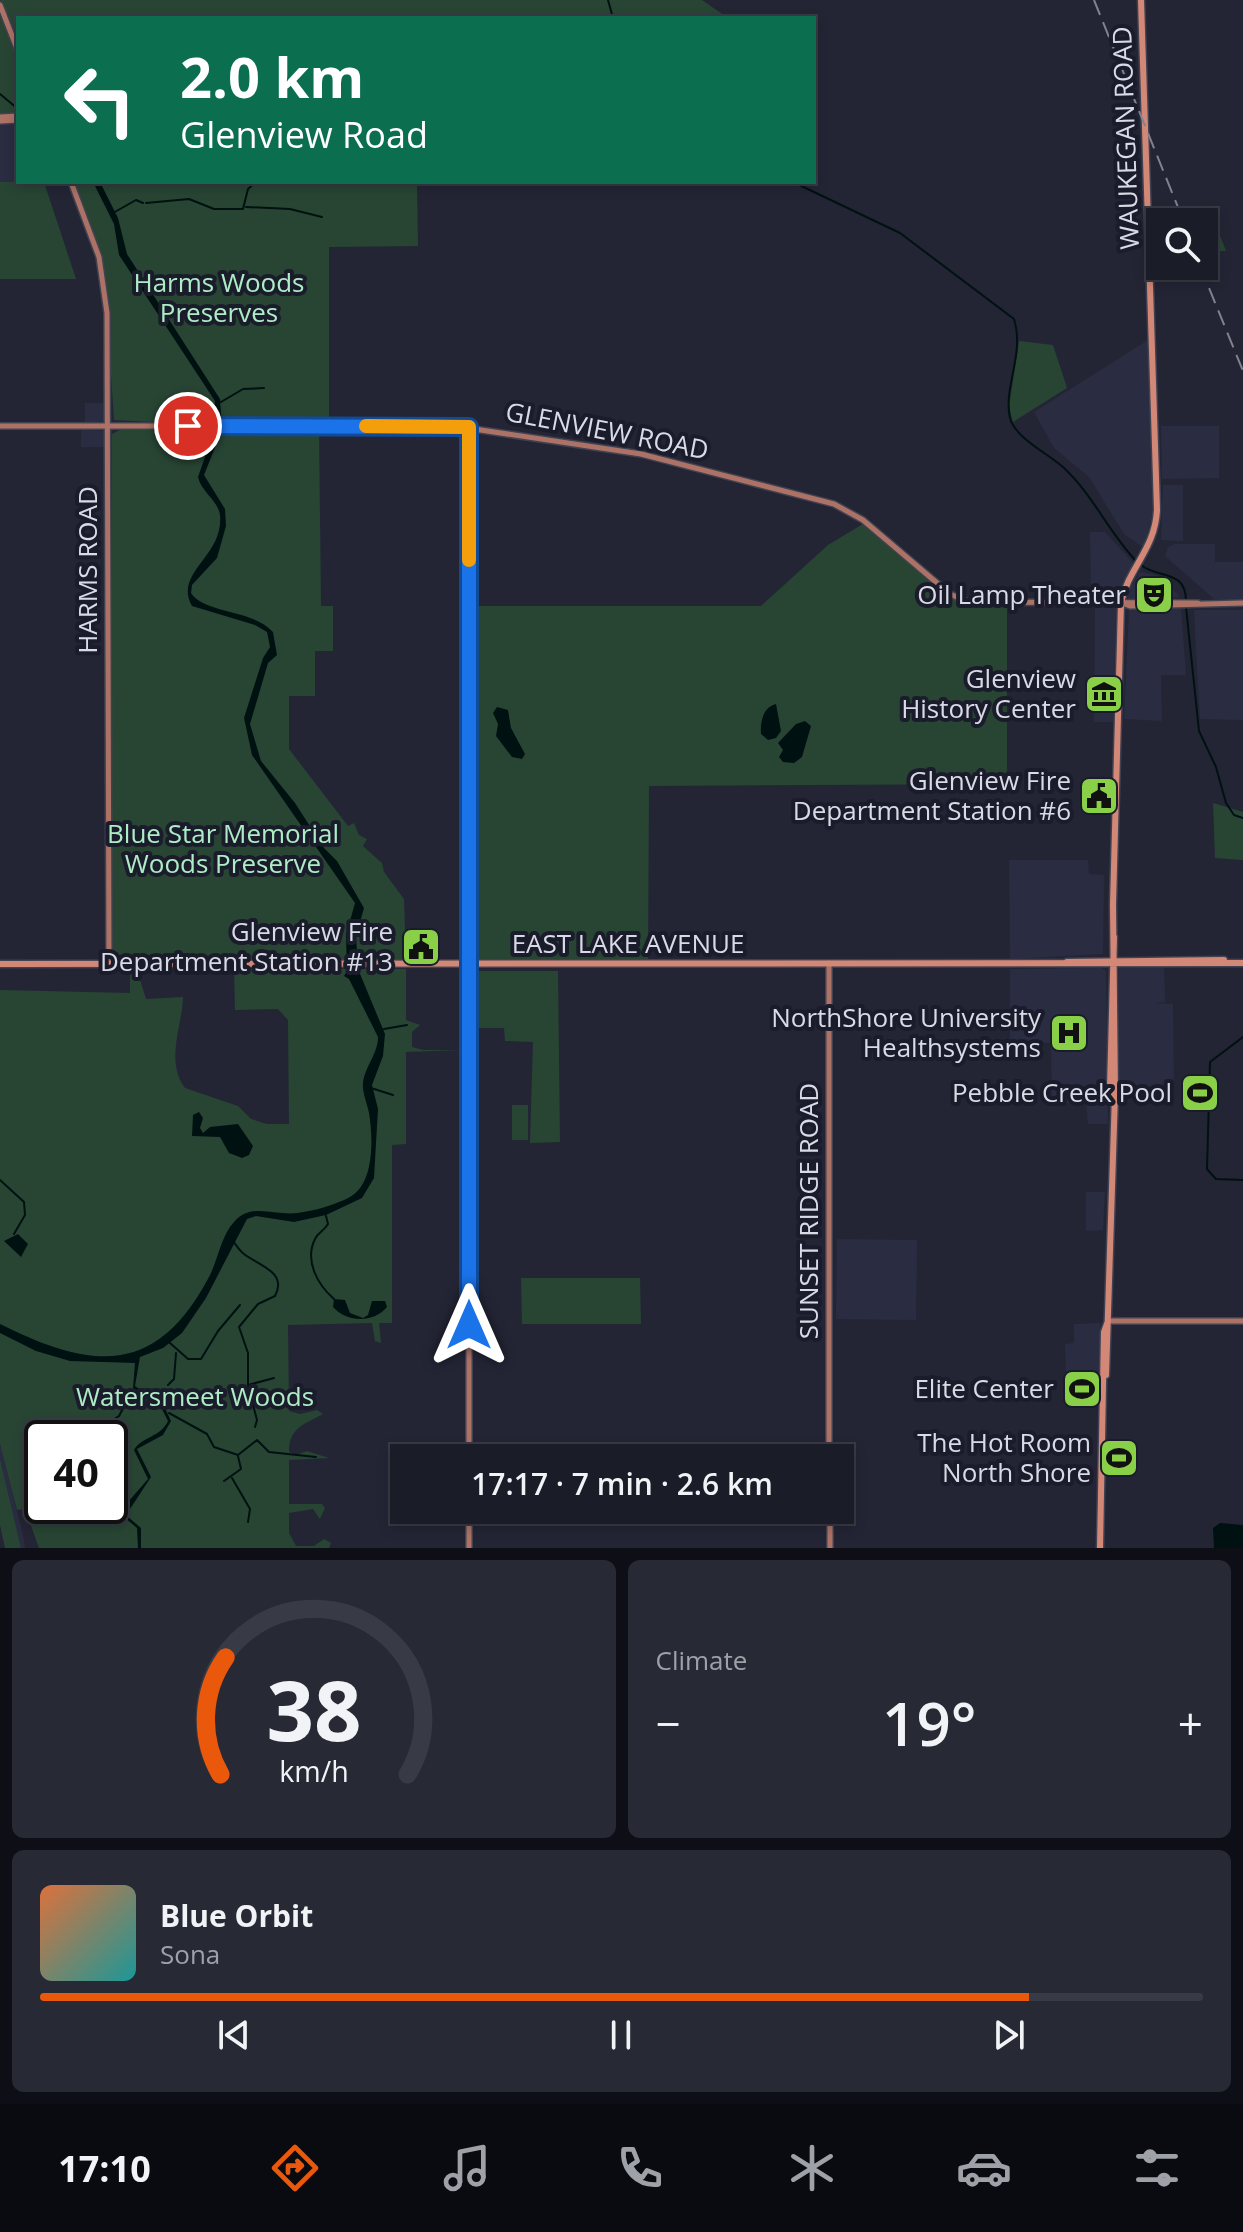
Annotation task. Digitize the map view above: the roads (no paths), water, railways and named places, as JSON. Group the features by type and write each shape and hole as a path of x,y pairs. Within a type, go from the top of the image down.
{"main road":[{"name":"WAUKEGAN ROAD","path":"1100,1548 1113,1099 1121,603 1154,536 1157,504 1141,0"},
{"path":"0,5 16,46"},
{"name":"HARMS ROAD","path":"72,184 96,248 104,281 108,426 109,965"},
{"name":"GLENVIEW ROAD","path":"0,426 469,427 651,456 834,504 863,520 950,594 968,602 1121,603 1130,606 1243,603"},
{"path":"469,427 469,1444"},
{"path":"1114,948 1127,962 1113,977 1101,962 1114,948"},
{"name":"EAST LAKE AVENUE","path":"0,964 1243,962"},
{"name":"SUNSET RIDGE ROAD","path":"829,963 829,1444"},
{"path":"1108,1321 1243,1321"},
{"path":"469,1524 469,1548"},
{"path":"830,1524 830,1548"}],"waterway":[{"path":"608,0 612,16"},
{"path":"239,16 245,16"},
{"path":"0,94 16,107"},
{"path":"146,203 189,199 214,209 243,209 248,189 254,184"},
{"path":"797,184 900,233 1014,319 1017,345 1009,394 1013,425 1025,439 1074,479 1136,561"},
{"path":"113,213 136,200 143,203"},
{"path":"246,207 290,209 322,217"},
{"path":"221,402 243,389 264,388"},
{"path":"1141,565 1176,579 1185,591 1186,601"},
{"path":"1186,607 1199,731 1216,767 1226,803 1234,815 1243,818"},
{"path":"384,1029 407,1025"},
{"path":"1243,1037 1210,1062 1207,1169 1216,1179 1243,1180"},
{"path":"371,1088 393,1095"},
{"path":"0,1180 24,1202 25,1215 14,1234"},
{"path":"326,1216 328,1224 316,1237 311,1256 318,1280 334,1299"},
{"path":"232,1239 242,1252 270,1270 278,1281 275,1296 258,1304 239,1327 248,1353 248,1385 274,1378"},
{"path":"170,1343 188,1359 201,1359 218,1331 240,1305"},
{"path":"168,1385 174,1379 176,1353"},
{"path":"248,1386 257,1420 255,1427"},
{"path":"113,1420 119,1416 128,1399 141,1393"},
{"path":"169,1413 207,1434 214,1447 238,1455 257,1440 269,1452 316,1457"},
{"path":"224,1481 241,1469 238,1456"},
{"path":"232,1478 250,1509 248,1522"}],"railway":[{"path":"1094,0 1178,208"},
{"path":"1206,280 1243,371"}],"place":[{"name":"Oil Lamp Theater","path":"1154,595"},
{"name":"Glenview History Center","path":"1104,694"},
{"name":"Glenview Fire Department Station #6","path":"1099,796"},
{"name":"Glenview Fire Department Station #13","path":"421,947"},
{"name":"NorthShore University Healthsystems","path":"1069,1033"},
{"name":"Pebble Creek Pool","path":"1200,1093"},
{"name":"Elite Center","path":"1082,1389"},
{"name":"The Hot Room North Shore","path":"1119,1458"}],"park label":[{"name":"Harms Woods Preserves","path":"219,298"},
{"name":"Blue Star Memorial Woods Preserve","path":"223,849"},
{"name":"Watersmeet Woods","path":"195,1397"}]}
